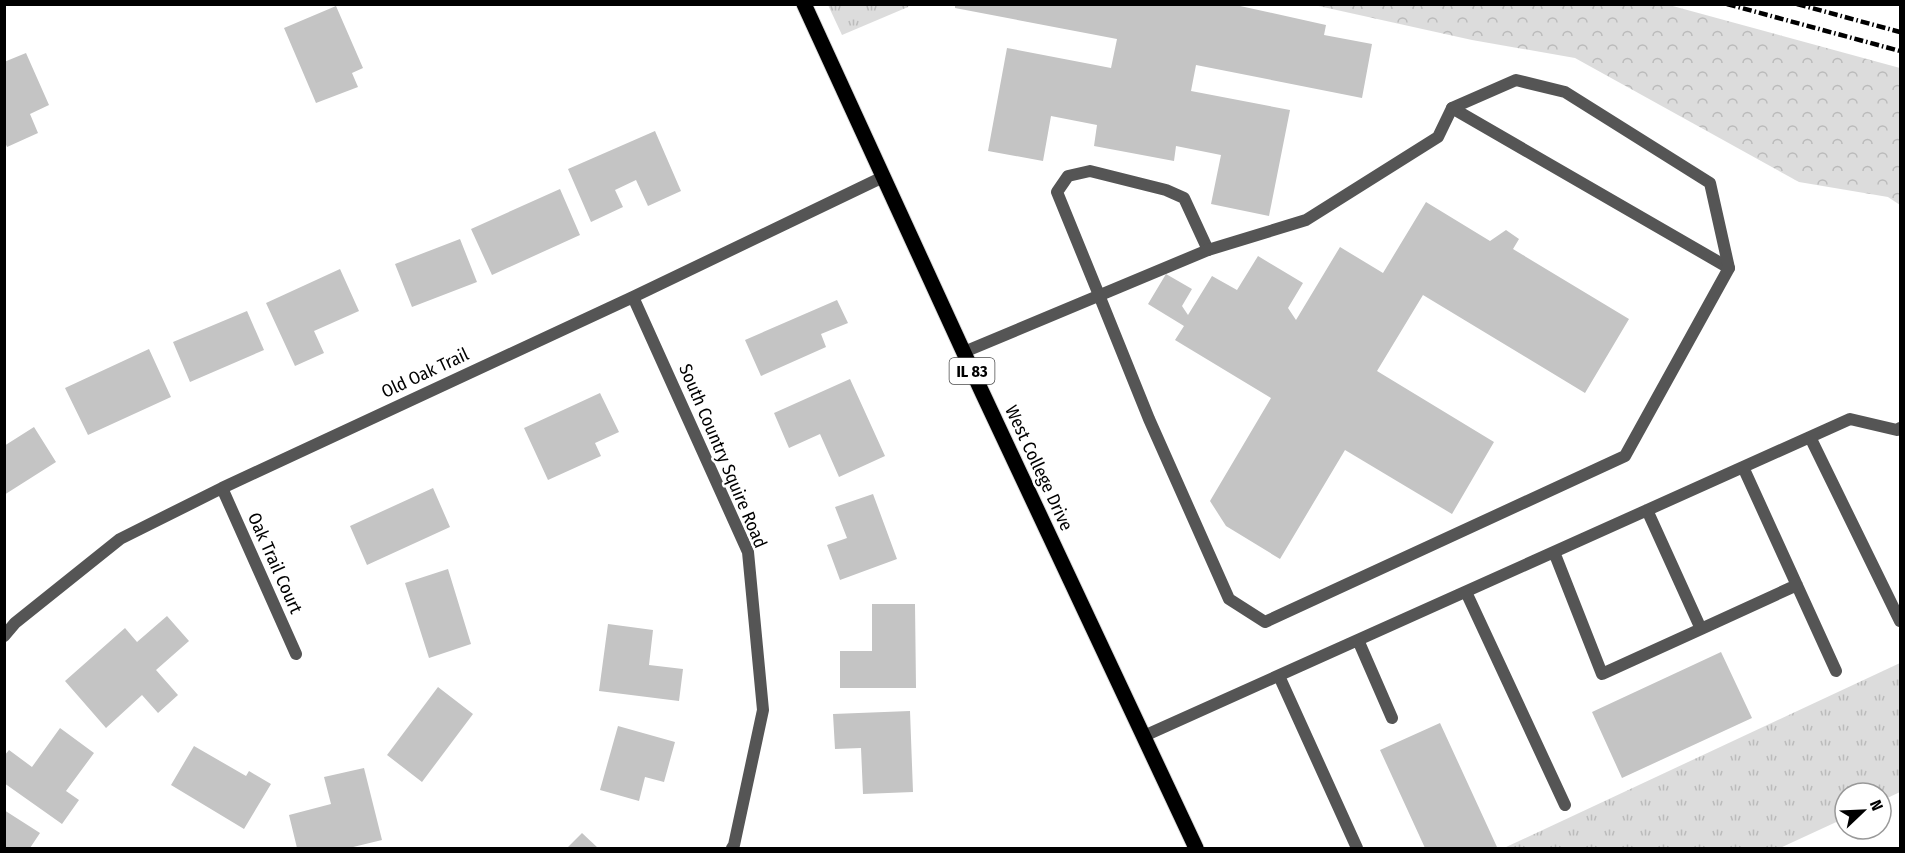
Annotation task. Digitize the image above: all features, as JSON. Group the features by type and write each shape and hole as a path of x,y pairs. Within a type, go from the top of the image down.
{"main road":[{"name":"West College Drive","path":"804,4 1196,849"}],"street":[{"path":"964,352 1099,295 1208,250 1306,220 1438,137 1452,108 1516,80 1565,92 1710,183 1729,268 1625,456 1265,622 1229,599 1149,419 1099,295 1057,192 1068,176 1090,171 1166,190 1184,198 1208,250"},
{"path":"1452,108 1729,268"},
{"name":"Old Oak Trail","path":"4,636 15,623 120,539 222,488 633,297 883,177"},
{"name":"South Country Squire Road","path":"633,297 748,552 763,710 736,847"},
{"path":"1144,736 1850,419 1899,432"},
{"path":"1810,437 1900,621"},
{"path":"1743,466 1836,671"},
{"name":"Oak Trail Court","path":"222,488 296,654"},
{"path":"1647,510 1701,629"},
{"path":"1554,552 1602,674 1797,585"},
{"path":"1466,592 1565,804"},
{"path":"1358,640 1392,718"},
{"path":"1279,676 1357,849"}],"green space":[{"path":"828,5 909,5 842,35"},
{"path":"1314,5 1669,5 1900,68 1900,205 1888,197 1799,182 1575,58 1472,40"},
{"path":"1900,663 1900,792 1893,795 1893,781 1833,781 1833,824 1780,848 1504,848"}],"building":[{"path":"955,4 1231,4 1326,25 1324,35 1372,44 1362,98 1196,65 1191,91 1290,110 1269,216 1211,204 1221,155 1176,146 1174,161 1094,146 1097,125 1051,116 1043,161 988,151 1007,48 1111,68 1117,39 955,8"},
{"path":"336,6 363,68 352,73 358,87 316,103 284,28"},
{"path":"26,53 49,105 30,114 38,133 7,147 4,140 4,62"},
{"path":"655,131 681,191 648,206 636,180 615,190 623,207 591,222 568,169"},
{"path":"560,189 580,235 492,275 471,229"},
{"path":"1426,202 1490,241 1506,230 1519,239 1513,249 1629,319 1585,393 1423,295 1377,371 1494,442 1452,514 1345,450 1280,559 1226,526 1210,501 1271,398 1175,340 1184,326 1148,304 1166,274 1192,289 1182,306 1188,315 1212,276 1237,290 1258,256 1303,283 1288,308 1296,320 1340,247 1383,273"},
{"path":"460,239 477,282 412,307 395,264"},
{"path":"340,269 359,311 314,331 324,353 295,366 266,303"},
{"path":"837,300 848,323 821,334 826,347 761,376 745,340"},
{"path":"247,311 264,350 190,382 173,342"},
{"path":"149,349 171,397 88,435 65,388"},
{"path":"850,379 885,456 839,477 820,434 789,448 774,413"},
{"path":"600,393 619,432 595,443 601,456 548,480 524,428"},
{"path":"34,427 56,462 4,495 4,446"},
{"path":"433,488 450,527 367,565 350,526"},
{"path":"873,494 897,559 840,580 827,545 847,538 835,507"},
{"path":"448,569 471,644 429,658 405,583"},
{"path":"872,604 915,604 916,688 840,688 840,651 872,651"},
{"path":"167,616 189,641 156,670 178,695 158,713 142,695 106,728 65,681 125,628 137,642"},
{"path":"608,624 653,630 649,665 683,669 679,701 599,691"},
{"path":"1721,652 1752,718 1622,778 1592,712"},
{"path":"438,687 473,714 422,782 387,755"},
{"path":"910,711 913,792 863,794 861,748 835,749 833,714"},
{"path":"1440,723 1497,847 1425,848 1380,750"},
{"path":"618,726 675,742 664,782 645,777 639,801 600,790"},
{"path":"60,728 94,753 66,791 79,800 62,824 4,783 4,756 9,750 32,767"},
{"path":"194,746 246,776 249,771 271,784 244,829 171,785"},
{"path":"364,768 382,840 349,848 297,848 289,815 331,804 324,777"},
{"path":"4,810 40,833 30,848 4,848"},
{"path":"582,833 598,848 567,848"}],"railway":[{"path":"1727,4 1900,51"},
{"path":"1797,4 1900,32"}]}
